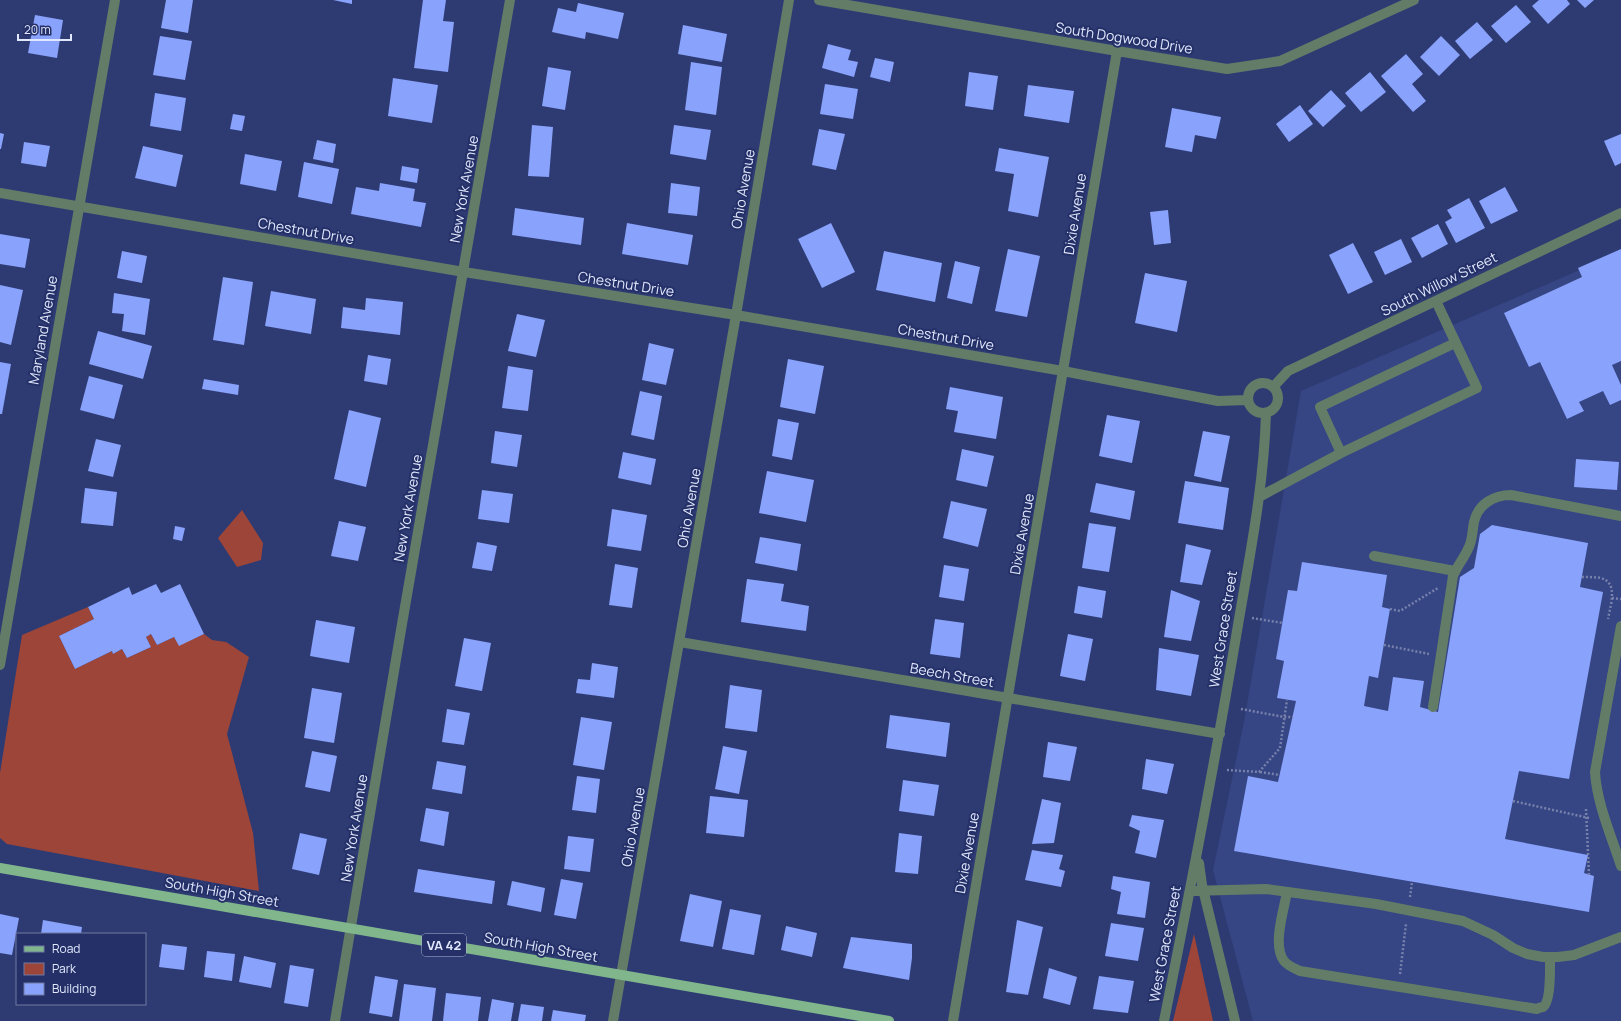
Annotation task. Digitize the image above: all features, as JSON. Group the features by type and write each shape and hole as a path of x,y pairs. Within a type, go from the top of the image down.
{"main road":[{"name":"South High Street","path":"0,868 889,1021"}],"street":[{"name":"Maryland Avenue","path":"0,665 115,0"},
{"name":"New York Avenue","path":"335,1021 510,0"},
{"name":"Ohio Avenue","path":"613,1021 680,642 789,0"},
{"name":"South Dogwood Drive","path":"819,0 1117,51 1228,68 1280,61 1414,0"},
{"name":"Dixie Avenue","path":"953,1021 1117,51"},
{"name":"Chestnut Drive","path":"0,193 464,272 736,315 1063,371 1218,401 1247,400"},
{"name":"South Willow Street","path":"1273,387 1288,371 1621,213"},
{"path":"1259,497 1341,453 1477,388 1436,301"},
{"path":"1341,453 1320,407 1455,342"},
{"path":"1258,384 1268,384 1273,387 1278,395 1277,404 1274,408 1266,413 1257,413 1252,410 1247,400 1249,390 1258,384"},
{"name":"West Grace Street","path":"1164,1021 1199,849 1240,616 1266,444 1266,413"},
{"path":"1433,708 1455,571 1471,543 1477,514 1486,503 1495,498 1511,495 1621,516"},
{"path":"1374,556 1455,571"},
{"path":"1621,626 1595,772 1596,784 1606,822 1621,865"},
{"name":"Beech Street","path":"680,642 1220,734"},
{"name":"West Grace Street","path":"1199,849 1203,890 1235,1021"},
{"path":"1190,891 1266,889 1376,904 1463,921 1520,952 1550,958 1574,955 1621,936"},
{"path":"1288,892 1279,940 1279,950 1283,960 1289,966 1300,971 1537,1008 1543,1007 1546,1003 1549,990 1550,958"}],"path":[{"path":"1390,609 1400,611 1436,589 1455,571"},
{"path":"1612,598 1621,599"},
{"path":"1240,616 1283,623"},
{"path":"1384,645 1441,656"},
{"path":"1259,772 1280,748 1286,700"},
{"path":"1241,709 1284,717 1293,717"},
{"path":"1214,769 1280,775"},
{"path":"1513,801 1606,822"},
{"path":"1398,987 1407,910 1412,882"}],"shaded area":[{"path":"1621,252 1621,1021 1253,1021 1213,870 1244,722 1301,391"}],"green space":[{"path":"242,510 263,543 261,560 237,567 218,538"},
{"path":"88,607 94,619 59,636 75,669 112,651 113,654 122,649 127,658 151,647 146,637 151,634 157,645 174,637 179,645 204,634 212,640 226,642 249,657 227,734 253,833 259,891 7,844 0,838 0,773 22,635"},
{"path":"1194,934 1213,1021 1173,1021"}],"building":[{"path":"166,0 193,0 188,33 161,28"},
{"path":"333,0 352,0 352,4"},
{"path":"423,0 446,0 443,21 454,22 448,72 414,68"},
{"path":"1539,0 1567,0 1570,4 1548,24 1532,6"},
{"path":"1577,0 1594,0 1585,8"},
{"path":"578,3 624,13 618,39 586,32 585,39 552,32 558,8 576,12"},
{"path":"1516,5 1531,22 1506,43 1491,26"},
{"path":"35,15 63,20 57,58 28,53"},
{"path":"1477,22 1493,40 1470,59 1455,41"},
{"path":"683,25 727,34 722,62 678,54"},
{"path":"160,36 192,41 185,80 153,75"},
{"path":"1441,36 1460,55 1439,76 1420,57"},
{"path":"828,44 851,50 848,60 858,62 854,77 822,68"},
{"path":"1406,54 1423,74 1412,84 1426,101 1413,112 1381,76"},
{"path":"875,58 894,62 890,82 870,77"},
{"path":"691,62 722,67 716,115 685,110"},
{"path":"548,67 571,71 565,110 542,106"},
{"path":"969,72 998,76 993,110 965,106"},
{"path":"1370,72 1386,92 1361,112 1345,93"},
{"path":"393,78 438,85 432,123 388,116"},
{"path":"825,84 858,89 853,119 820,114"},
{"path":"1028,85 1074,91 1069,123 1024,116"},
{"path":"1331,90 1346,106 1323,127 1308,111"},
{"path":"155,93 186,98 181,131 150,126"},
{"path":"1300,105 1313,124 1289,142 1276,124"},
{"path":"1172,108 1221,117 1216,139 1195,135 1192,152 1165,147"},
{"path":"233,114 245,116 242,131 230,129"},
{"path":"532,125 553,127 549,177 528,176"},
{"path":"674,125 711,130 706,160 670,154"},
{"path":"819,129 845,134 836,170 812,165"},
{"path":"0,133 4,134 1,149 0,149"},
{"path":"1621,134 1621,163 1615,166 1604,141"},
{"path":"317,140 336,144 333,163 313,159"},
{"path":"24,142 50,146 46,167 21,163"},
{"path":"143,146 183,155 176,187 135,178"},
{"path":"999,148 1049,157 1038,217 1008,211 1014,174 995,171"},
{"path":"245,154 282,161 276,191 240,184"},
{"path":"304,162 339,169 332,204 298,197"},
{"path":"402,166 419,169 417,183 400,180"},
{"path":"380,183 415,189 413,201 426,203 421,227 351,214 356,187 379,191"},
{"path":"671,183 700,187 697,216 668,213"},
{"path":"1505,187 1518,211 1491,224 1479,201"},
{"path":"1469,198 1485,228 1456,243 1445,222 1452,218 1447,210"},
{"path":"515,208 584,218 581,245 512,235"},
{"path":"1168,210 1171,243 1154,245 1150,212"},
{"path":"627,223 693,235 688,265 622,254"},
{"path":"831,223 855,272 822,288 798,239"},
{"path":"1438,224 1448,244 1422,258 1411,238"},
{"path":"0,234 30,239 25,268 0,264"},
{"path":"1401,239 1412,262 1385,275 1374,252"},
{"path":"1353,243 1373,282 1348,294 1329,255"},
{"path":"1008,249 1040,256 1027,317 995,311"},
{"path":"1621,249 1621,361 1612,365 1621,385 1621,400 1610,405 1603,391 1579,402 1584,411 1567,419 1540,362 1529,367 1504,313 1582,277 1578,268"},
{"path":"122,251 147,256 142,283 117,278"},
{"path":"884,251 942,263 935,302 876,290"},
{"path":"955,261 980,267 972,304 947,298"},
{"path":"1145,273 1187,281 1177,332 1135,323"},
{"path":"223,277 253,282 244,345 213,340"},
{"path":"0,285 23,290 11,345 0,342"},
{"path":"271,291 316,299 311,334 265,326"},
{"path":"114,293 150,299 145,335 122,331 124,314 112,313"},
{"path":"366,298 403,302 400,335 341,328 343,307 365,310"},
{"path":"517,314 545,320 536,357 508,351"},
{"path":"98,331 152,346 143,379 89,364"},
{"path":"649,343 674,349 666,385 642,380"},
{"path":"368,355 391,359 387,385 364,381"},
{"path":"788,359 824,366 815,414 780,407"},
{"path":"0,362 11,364 2,414 0,414"},
{"path":"508,366 533,370 528,411 502,408"},
{"path":"89,376 123,385 114,419 80,410"},
{"path":"204,379 239,385 238,395 202,389"},
{"path":"950,387 1003,397 996,439 954,432 958,411 946,409"},
{"path":"640,391 662,396 654,440 631,435"},
{"path":"349,410 381,418 366,487 334,479"},
{"path":"1107,415 1140,421 1132,463 1099,456"},
{"path":"778,419 799,423 792,460 772,456"},
{"path":"495,431 522,435 517,467 491,463"},
{"path":"1203,431 1230,436 1221,482 1194,476"},
{"path":"96,439 121,445 113,477 88,471"},
{"path":"962,449 994,456 987,487 956,480"},
{"path":"623,452 656,459 651,485 618,478"},
{"path":"1576,459 1619,462 1617,490 1574,487"},
{"path":"767,471 814,480 806,522 759,513"},
{"path":"1185,481 1229,488 1223,530 1178,523"},
{"path":"1096,483 1135,491 1130,520 1090,512"},
{"path":"85,488 117,492 113,526 81,523"},
{"path":"482,490 513,494 509,523 478,519"},
{"path":"951,501 987,509 978,547 943,538"},
{"path":"612,509 647,515 641,551 607,546"},
{"path":"339,521 366,527 358,561 331,556"},
{"path":"1089,523 1116,527 1109,572 1082,568"},
{"path":"1492,525 1588,543 1580,587 1603,592 1569,779 1519,771 1505,839 1588,855 1584,873 1594,876 1589,912 1234,851 1248,776 1278,782 1296,701 1277,698 1284,661 1276,659 1288,590 1297,591 1302,562 1387,575 1382,607 1390,609 1378,678 1369,676 1364,706 1388,711 1393,677 1424,681 1420,707 1438,712 1460,577 1474,568 1480,534"},
{"path":"175,526 185,528 182,541 173,539"},
{"path":"760,537 801,544 797,571 755,563"},
{"path":"477,542 497,546 492,571 472,568"},
{"path":"1186,544 1211,550 1202,585 1180,582"},
{"path":"615,564 638,568 632,608 609,605"},
{"path":"944,565 969,569 964,601 939,597"},
{"path":"747,579 784,584 781,601 809,606 806,631 741,622"},
{"path":"156,584 161,593 180,584 204,634 179,646 174,637 157,645 151,634 146,637 151,647 127,658 122,649 113,654 112,651 75,669 59,636 94,619 88,607 129,587 132,595"},
{"path":"1078,586 1106,591 1102,618 1074,613"},
{"path":"1171,590 1200,601 1191,641 1164,637"},
{"path":"935,619 964,623 960,658 930,654"},
{"path":"316,620 355,627 349,663 310,656"},
{"path":"1068,634 1093,639 1085,681 1060,676"},
{"path":"464,638 491,643 482,691 455,686"},
{"path":"1159,648 1199,655 1191,696 1156,690"},
{"path":"592,663 618,667 614,698 576,693 578,679 590,680"},
{"path":"730,685 762,690 757,732 725,728"},
{"path":"312,688 342,693 334,743 304,738"},
{"path":"447,709 470,713 464,745 442,742"},
{"path":"890,715 950,723 946,757 886,748"},
{"path":"581,717 612,722 604,770 573,765"},
{"path":"1048,742 1077,747 1070,781 1043,777"},
{"path":"723,746 747,751 739,794 715,789"},
{"path":"312,751 337,756 330,792 305,787"},
{"path":"1146,759 1174,764 1167,794 1142,789"},
{"path":"437,761 466,766 462,794 432,789"},
{"path":"577,776 600,779 596,813 572,810"},
{"path":"903,780 939,785 934,816 899,811"},
{"path":"710,796 748,800 744,837 706,833"},
{"path":"1042,799 1061,803 1054,843 1032,844"},
{"path":"426,808 449,812 444,846 420,841"},
{"path":"1132,815 1164,820 1156,858 1135,853 1140,831 1129,826"},
{"path":"300,833 327,839 319,875 292,869"},
{"path":"899,833 922,836 918,874 895,872"},
{"path":"568,836 594,839 590,872 564,869"},
{"path":"1032,850 1063,855 1059,869 1065,871 1061,887 1025,880"},
{"path":"418,869 495,881 492,904 414,892"},
{"path":"1113,876 1150,882 1145,918 1117,914 1121,892 1111,889"},
{"path":"561,879 583,883 576,919 554,915"},
{"path":"512,881 545,888 541,912 507,905"},
{"path":"690,894 722,901 713,947 680,941"},
{"path":"730,909 761,915 754,955 722,949"},
{"path":"0,914 19,918 12,955 0,953"},
{"path":"43,920 82,927 81,933 41,933"},
{"path":"1017,920 1043,927 1028,995 1006,992"},
{"path":"1111,923 1144,928 1138,961 1105,956"},
{"path":"786,926 817,933 812,957 781,950"},
{"path":"851,937 912,944 909,980 843,968"},
{"path":"162,944 187,947 184,970 159,967"},
{"path":"207,951 235,954 232,981 204,977"},
{"path":"244,956 276,963 271,988 239,982"},
{"path":"290,965 314,969 308,1007 284,1003"},
{"path":"1049,968 1077,977 1070,1005 1043,998"},
{"path":"375,976 398,980 392,1017 369,1013"},
{"path":"1099,976 1134,981 1128,1013 1093,1009"},
{"path":"404,984 436,988 432,1021 399,1021"},
{"path":"446,993 481,997 478,1021 443,1021"},
{"path":"492,999 514,1003 511,1021 488,1021"},
{"path":"521,1004 544,1007 542,1021 518,1021"},
{"path":"553,1010 586,1015 585,1021 551,1021"}]}
